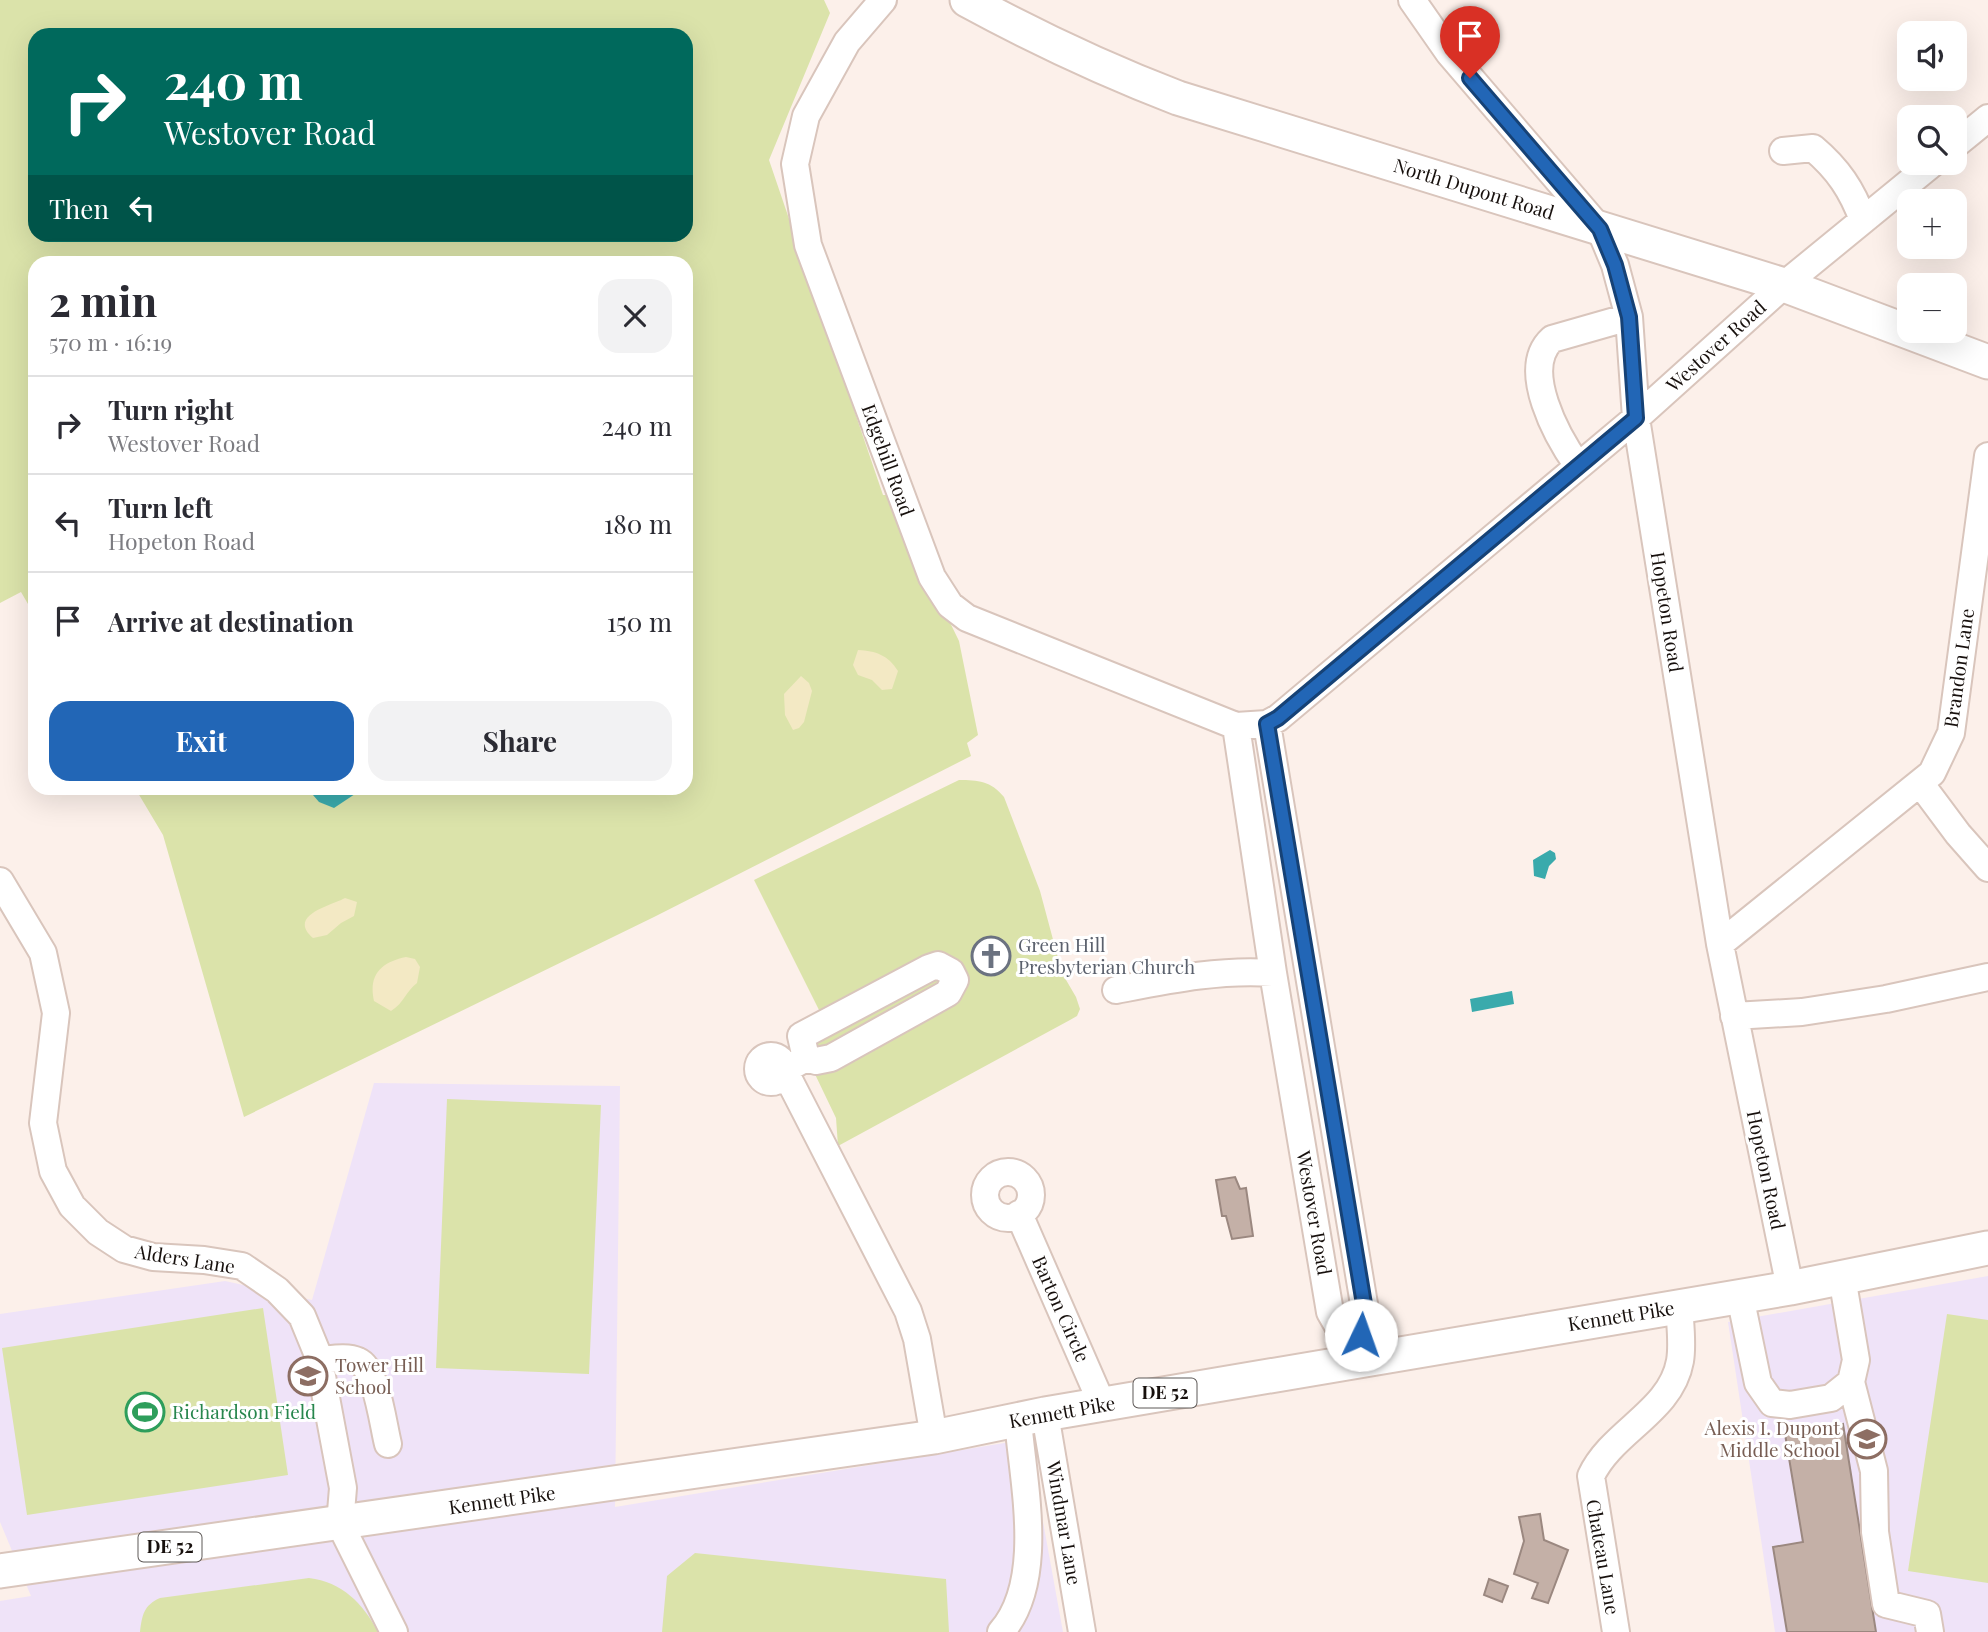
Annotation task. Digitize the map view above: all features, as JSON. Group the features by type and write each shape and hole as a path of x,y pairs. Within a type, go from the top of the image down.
{"main road":[{"name":"North Dupont Road","path":"967,0 1031,35 1110,72 1178,98 1784,285 1988,362"},
{"name":"Kennett Pike","path":"340,1524 934,1437 1357,1359 1740,1296 1988,1248"},
{"name":"DE 52","path":"1,1568 340,1524"}],"street":[{"name":"Edgehill Road","path":"883,0 847,42 806,116 795,164 808,245 932,577 950,605 967,618 1236,726 1267,724"},
{"name":"Hopeton Road","path":"1412,0 1449,53 1600,229 1615,265 1629,317 1636,418 1720,944 1790,1287"},
{"path":"1967,135 1988,118"},
{"path":"1783,151 1813,148 1831,163 1852,190 1863,220"},
{"name":"Westover Road","path":"1357,1359 1365,1310 1267,724 1278,718 1636,418 1784,285 1918,175"},
{"path":"1578,466 1552,425 1540,374 1539,356 1543,347 1552,339 1629,317"},
{"name":"Brandon Lane","path":"1720,944 1933,773 1951,733 1988,456"},
{"name":"Westover Road","path":"1236,726 1273,973 1330,1312 1357,1359"},
{"path":"1920,783 1958,834 1988,867"},
{"name":"Alders Lane","path":"0,881 43,954 56,1013 43,1123 53,1171 72,1206 99,1232 124,1249 153,1257 204,1259 242,1266 277,1290 302,1316 311,1333 319,1360 343,1488 340,1524"},
{"path":"795,1064 831,1058 948,993 955,980 951,972 938,965 929,968 801,1036 795,1064 908,1311 917,1339 934,1437"},
{"path":"1116,990 1194,975 1249,971 1273,973"},
{"path":"1734,1016 1802,1012 1862,1003 1988,977"},
{"name":"Barton Circle","path":"1019,1214 1102,1405"},
{"path":"1842,1277 1856,1360 1851,1382 1874,1471 1875,1532 1886,1604 1927,1614 1930,1632"},
{"path":"1740,1296 1758,1383 1772,1403 1790,1405 1831,1398 1851,1382"},
{"name":"Chateau Lane","path":"1616,1632 1591,1476 1602,1456 1658,1403 1673,1382 1680,1360 1679,1306"},
{"path":"319,1360 348,1358 361,1362 367,1368 388,1444"},
{"path":"1002,1632 1011,1621 1024,1592 1029,1554 1031,1417"},
{"name":"Windmar Lane","path":"1031,1417 1082,1632"},
{"path":"340,1524 394,1632"}],"shaded area":[{"name":"Tower Hill School","path":"374,1083 620,1086 615,1507 1028,1439 1063,1632 0,1632 0,1601 31,1596 0,1522 0,1314 225,1281 312,1300"},
{"name":"Alexis I. Dupont Middle School","path":"1988,1276 1988,1632 1775,1632 1728,1322"}],"green space":[{"path":"0,0 824,0 830,13 769,160 883,495 893,495 917,555 959,641 978,735 967,743 971,756 654,917 244,1117 163,835 139,795 693,795 693,256 28,256 28,604 21,592 0,603"},
{"path":"959,780 984,782 1004,797 1040,891 1062,973 1080,1009 1077,1016 1070,1020 838,1146 836,1118 812,1068 811,1051 821,1014 754,880"},
{"path":"447,1099 601,1105 589,1374 436,1368"},
{"name":"Richardson Field","path":"263,1308 288,1475 27,1515 2,1348"},
{"path":"1947,1314 1988,1320 1988,1583 1908,1571"},
{"path":"695,1553 946,1579 949,1632 662,1632 667,1576"},
{"path":"309,1578 332,1584 350,1596 366,1612 378,1632 140,1632 145,1611 160,1598"}],"sand":[{"path":"858,650 870,651 890,661 898,671 892,689 882,690 872,680 858,675 853,665"},
{"path":"801,676 809,683 812,691 804,722 793,730 785,715 784,694"},
{"path":"345,898 357,902 354,916 327,935 313,938 306,930 308,917"},
{"path":"406,957 415,959 420,967 417,983 391,1011 374,1001 373,983 384,966"}],"water":[{"path":"313,795 354,795 334,808 319,802"},
{"path":"1550,850 1555,853 1556,859 1549,866 1545,879 1534,876 1533,860"},
{"path":"1512,991 1514,1004 1472,1012 1470,999"}],"building":[{"path":"1235,1177 1240,1189 1246,1188 1253,1236 1232,1239 1226,1216 1222,1216 1216,1180"},
{"path":"1843,1424 1876,1632 1787,1632 1773,1547 1803,1542 1785,1434"},
{"path":"1540,1514 1544,1540 1568,1550 1548,1603 1532,1598 1538,1583 1514,1574 1524,1541 1519,1517"},
{"path":"1489,1579 1508,1586 1502,1602 1484,1595"}],"place":[{"name":"Green Hill Presbyterian Church","path":"991,956"},
{"name":"Tower Hill School","path":"308,1376"},
{"name":"Richardson Field","path":"145,1412"},
{"name":"Alexis I. Dupont Middle School","path":"1867,1439"}],"route":[{"path":"1361,1335 1365,1310 1267,724 1278,718 1636,418 1629,317 1615,265 1600,229 1470,78"}]}
